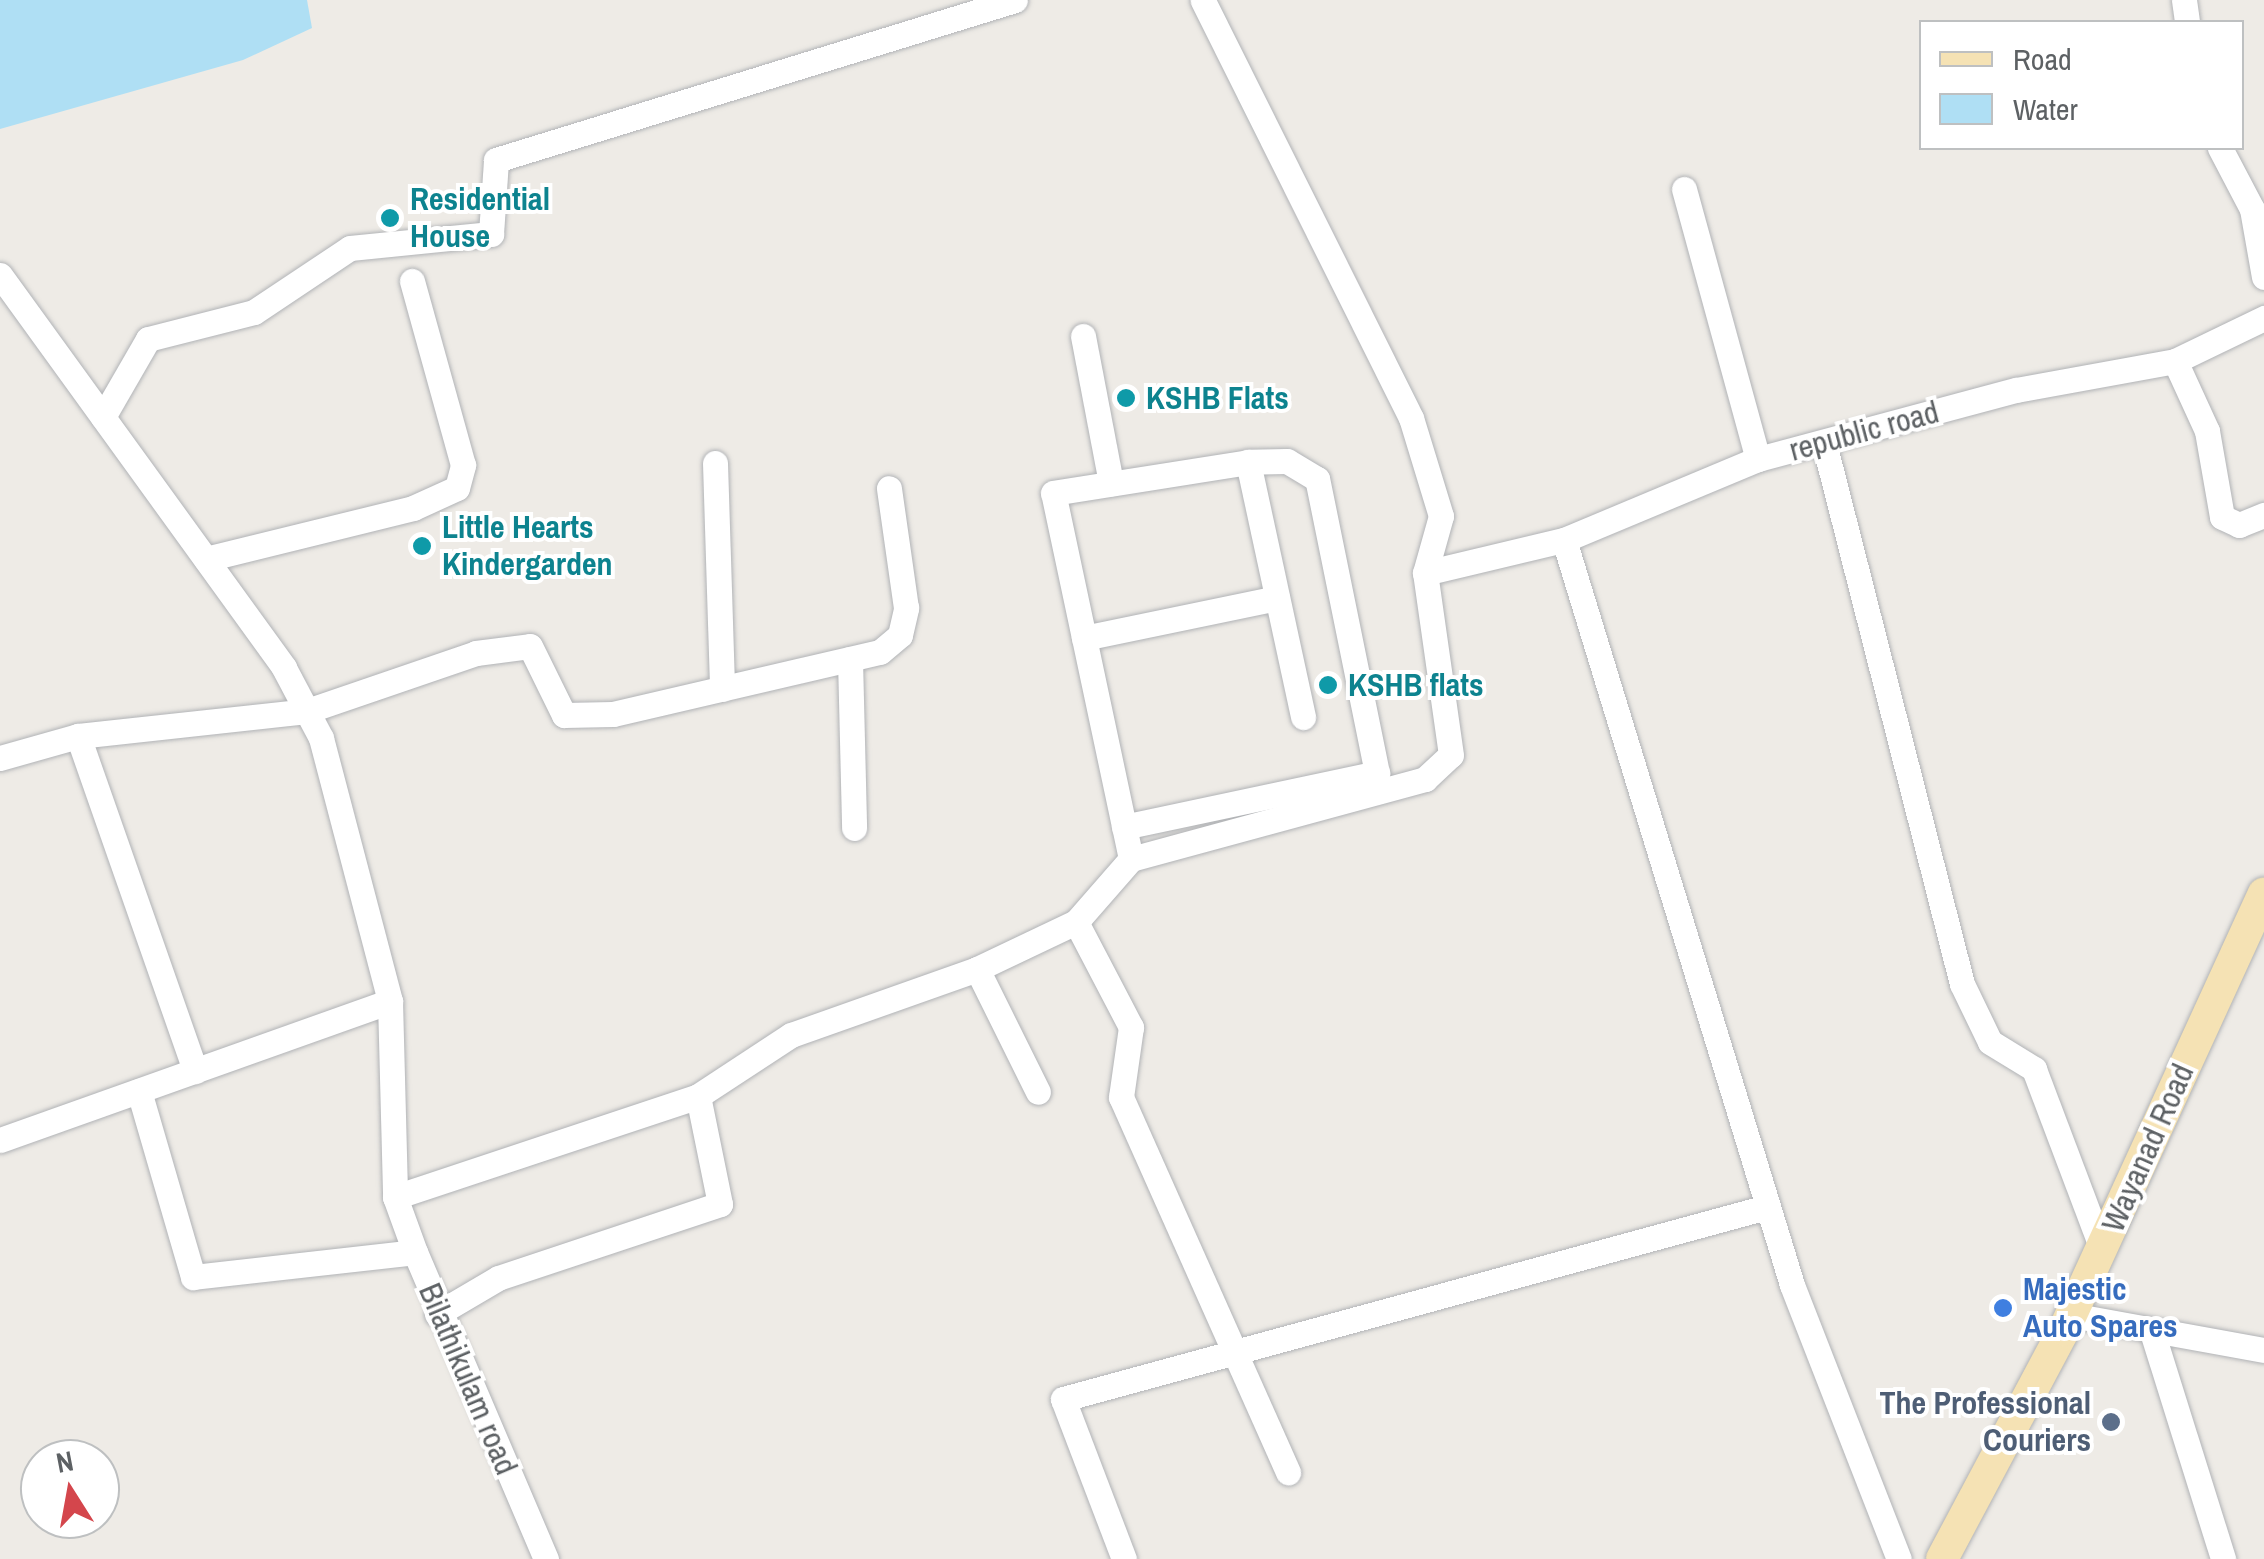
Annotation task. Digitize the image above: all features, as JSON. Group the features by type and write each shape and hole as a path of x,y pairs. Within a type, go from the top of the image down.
{"main road":[{"name":"Wayanad Road","path":"1942,1559 2102,1250 2264,894"}],"street":[{"path":"103,418 148,338 254,312 350,248 492,234 496,160 1015,0"},
{"path":"395,1197 698,1096 791,1036 976,969 1076,922 1131,858 1425,779 1451,756 1426,572 1441,516 1411,418 1203,0"},
{"path":"2221,150 2258,208 2264,277"},
{"path":"1684,189 1758,459"},
{"path":"0,275 206,559 307,711 390,1001 395,1197 415,1252"},
{"path":"206,559 414,508 457,488 463,465 412,280"},
{"name":"republic road","path":"1426,572 1564,540 1758,459 2016,390 2175,361 2264,318"},
{"path":"1084,336 1111,483"},
{"path":"2175,361 2207,431 2222,517 2239,525 2264,515"},
{"path":"1824,443 1962,984 1990,1042 2034,1069 2102,1250"},
{"path":"1124,826 1377,774 1317,479 1287,461 1248,462 1053,492 1124,826 1131,858"},
{"path":"1248,462 1303,717"},
{"path":"714,463 722,689"},
{"path":"0,758 78,736 307,711 476,653 530,646 564,714 613,714 850,659 900,635 906,608 889,488"},
{"path":"1564,540 1767,1207 1899,1559"},
{"path":"1084,638 1277,598"},
{"path":"850,659 854,828"},
{"path":"78,736 195,1071"},
{"path":"1076,922 1131,1027 1121,1097 1288,1472"},
{"path":"976,969 1038,1092"},
{"path":"0,1140 390,1001"},
{"name":"Bilathikulam road","path":"139,1091 192,1277 415,1252 437,1314 546,1559"},
{"path":"437,1314 498,1278 720,1204 698,1096"},
{"path":"1124,1559 1063,1399 1767,1207"},
{"path":"2071,1314 2153,1334 2264,1350"},
{"path":"2153,1334 2223,1559"}],"water":[{"path":"0,0 307,0 312,28 243,60 0,129"}],"place":[{"name":"Residential House","path":"390,218"},
{"name":"KSHB Flats","path":"1126,398"},
{"name":"Little Hearts Kindergarden","path":"422,546"},
{"name":"KSHB flats","path":"1328,685"},
{"name":"Majestic Auto Spares","path":"2003,1308"},
{"name":"The Professional Couriers","path":"2111,1422"}]}
